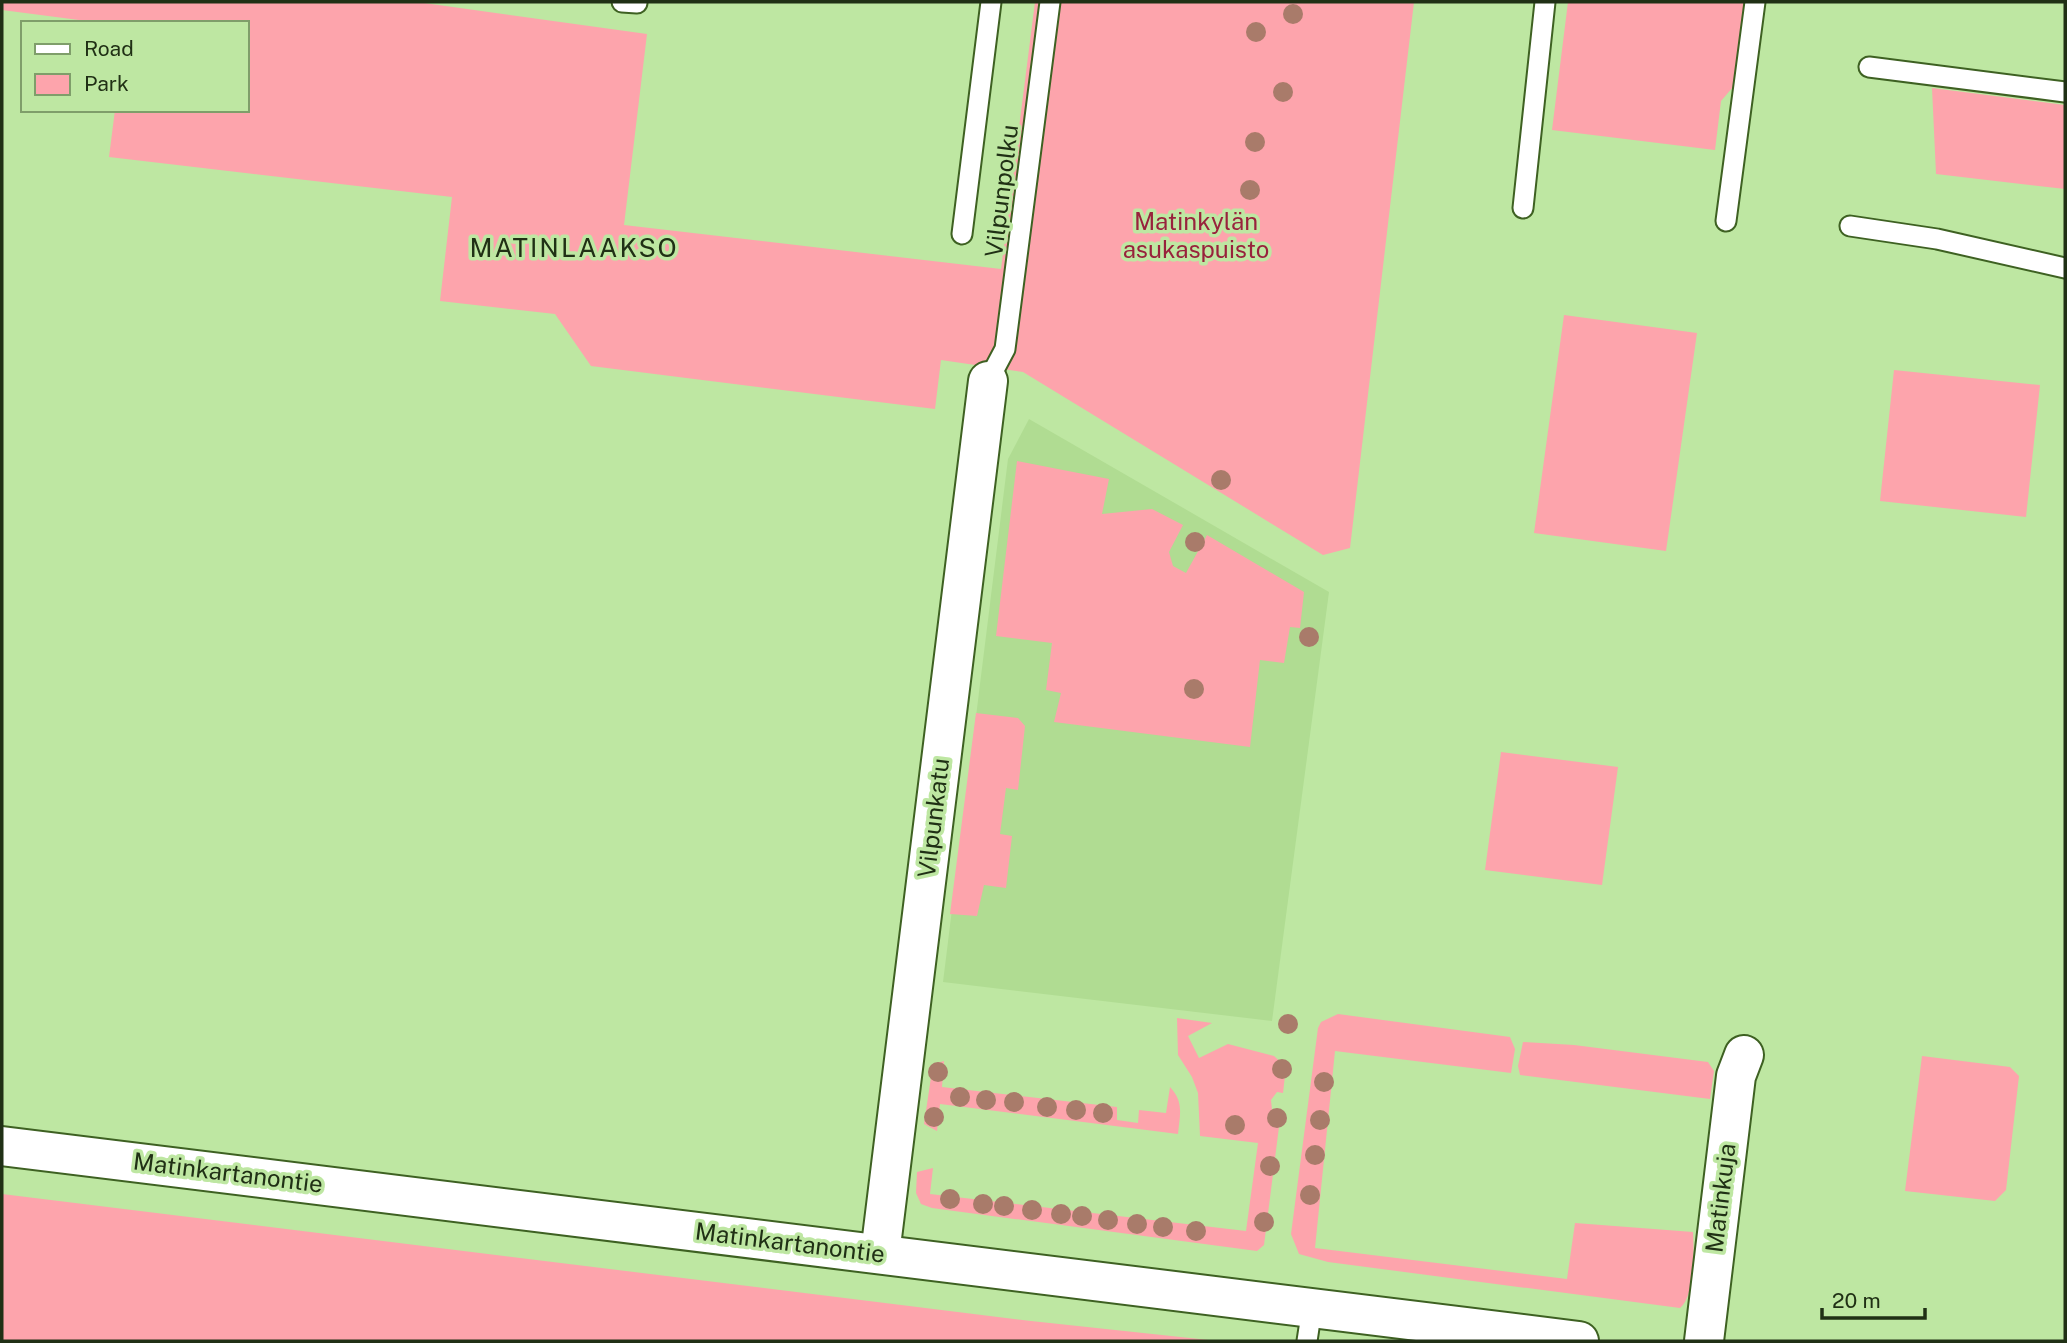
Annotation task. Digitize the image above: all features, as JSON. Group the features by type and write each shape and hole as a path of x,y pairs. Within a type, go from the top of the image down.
{"street":[{"name":"Vilpunkatu","path":"880,1254 988,381"},
{"name":"Matinkuja","path":"1704,1341 1736,1076 1744,1055"},
{"name":"Matinkartanontie","path":"2,1146 880,1254 1309,1325 1579,1341"}],"lane":[{"path":"962,234 991,2"},
{"name":"Vilpunpolku","path":"988,381 1005,349 1050,2"},
{"path":"1523,208 1545,2"},
{"path":"1726,221 1755,2"},
{"path":"1869,67 2065,92"},
{"path":"1850,226 1937,239 2065,268"}],"shaded area":[{"path":"1029,419 1329,592 1272,1021 943,982 1008,459"}],"green space":[{"name":"Matinkylän asukaspuisto","path":"2,2 417,2 647,34 624,225 1001,269 1035,2 1414,2 1350,548 1323,555 1023,372 941,360 935,409 591,366 555,314 440,301 452,197 109,157 115,112 248,112 248,21 87,21 2,10"},
{"path":"1568,2 1749,2 1739,80 1721,101 1715,150 1552,130"},
{"path":"1932,88 2065,105 2065,189 1936,174"},
{"path":"1564,315 1697,333 1666,551 1534,533"},
{"path":"1894,370 2040,385 2026,517 1880,501"},
{"path":"1017,461 1109,479 1102,514 1152,509 1183,525 1169,552 1173,566 1186,573 1207,535 1304,592 1300,628 1290,627 1284,663 1260,660 1250,747 1054,722 1061,693 1046,690 1052,643 996,636"},
{"path":"976,713 1018,718 1025,726 1018,790 1006,788 1000,834 1012,836 1006,888 984,885 977,916 950,914"},
{"path":"1501,752 1618,767 1602,885 1485,870"},
{"path":"1338,1014 1510,1037 1515,1049 1511,1073 1335,1051 1315,1248 1567,1279 1575,1223 1693,1232 1691,1283 1685,1302 1680,1308 1328,1262 1299,1254 1291,1234 1318,1028 1321,1022"},
{"path":"1177,1018 1212,1023 1188,1036 1199,1058 1228,1044 1274,1056 1286,1067 1283,1093 1277,1092 1271,1100 1272,1110 1281,1111 1264,1245 1257,1251 932,1208 921,1204 916,1193 917,1172 933,1168 930,1194 1246,1231 1258,1143 1200,1136 1198,1093 1192,1077 1178,1055"},
{"path":"1523,1042 1574,1045 1708,1062 1714,1071 1710,1099 1520,1075 1518,1066"},
{"path":"1922,1056 2010,1067 2019,1076 2006,1190 1995,1201 1905,1191"},
{"path":"944,1061 942,1087 1117,1107 1117,1120 1138,1123 1139,1110 1166,1113 1170,1087 1179,1103 1178,1134 940,1104 937,1131 924,1124 933,1064"},
{"path":"2,1194 1031,1321 1218,1341 2,1341"}],"district":[{"name":"MATINLAAKSO","path":"574,248"}]}
